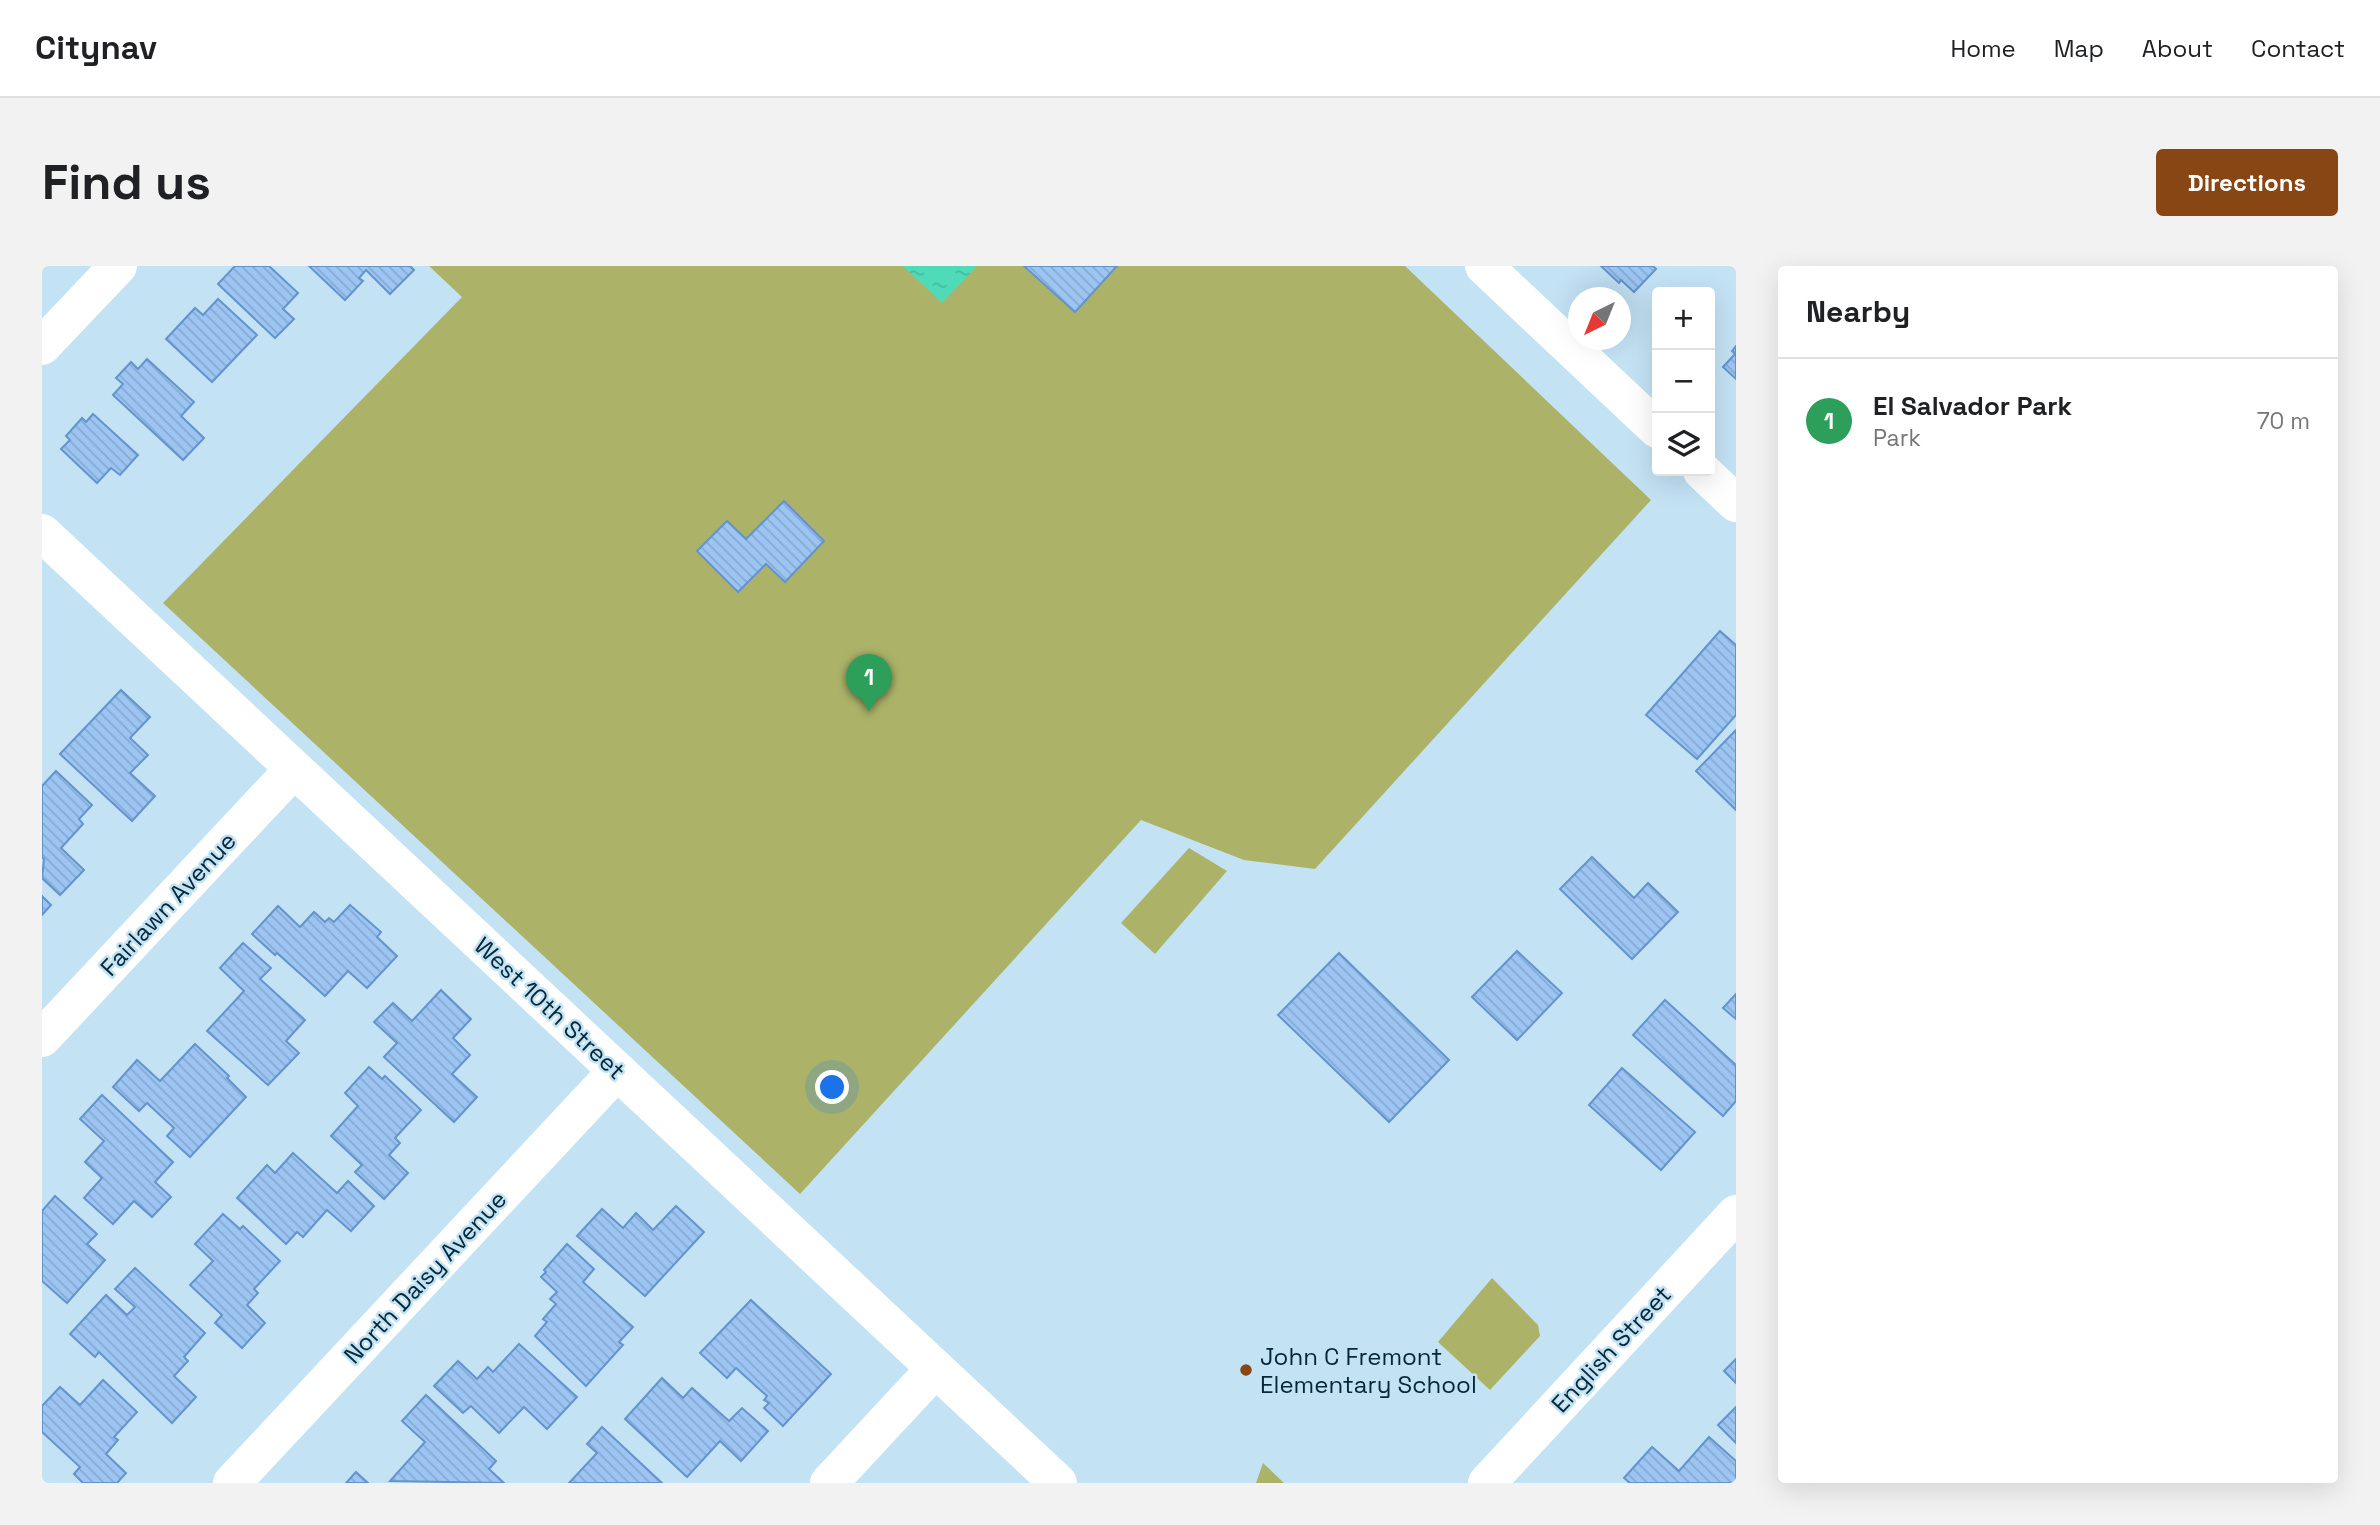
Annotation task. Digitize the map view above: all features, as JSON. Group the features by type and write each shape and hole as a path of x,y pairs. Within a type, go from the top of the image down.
{"street":[{"path":"42,346 118,266"},
{"path":"1484,266 1652,424"},
{"path":"1707,476 1736,503"},
{"name":"West 10th Street","path":"42,533 1058,1483"},
{"name":"Fairlawn Avenue","path":"42,1038 295,769"},
{"name":"North Daisy Avenue","path":"232,1483 617,1071"},
{"name":"English Street","path":"1486,1483 1736,1214"},
{"path":"829,1483 935,1369"}],"shaded area":[{"path":"429,266 1405,266 1651,500 1315,869 1244,860 1141,820 800,1194 163,603 462,297"},
{"path":"1189,848 1227,871 1155,954 1121,923"},
{"path":"1492,1278 1538,1325 1540,1336 1490,1390 1438,1342"},
{"path":"1263,1463 1284,1483 1256,1483"}],"water":[{"path":"903,266 977,266 942,303"}],"building":[{"path":"235,266 269,266 298,293 283,309 294,319 275,338 218,284"},
{"path":"309,266 410,266 414,270 390,294 366,270 359,278 363,281 345,300"},
{"path":"1024,266 1117,266 1075,312"},
{"path":"1601,266 1653,266 1656,269 1634,292 1621,280 1619,283"},
{"path":"218,299 257,335 212,382 166,339 195,308 203,315"},
{"path":"1736,346 1736,379 1723,367 1735,354 1732,351"},
{"path":"147,359 194,402 181,416 204,438 183,460 113,395 123,384 116,378 131,362 138,369"},
{"path":"93,414 138,455 120,475 111,468 97,483 61,449 70,440 66,436 82,418 86,422"},
{"path":"784,501 824,541 785,582 766,564 738,592 697,551 727,521 746,539"},
{"path":"1720,631 1736,645 1736,715 1697,759 1646,715"},
{"path":"121,690 150,717 130,738 148,755 130,773 155,796 132,821 60,754"},
{"path":"1736,730 1736,810 1696,771"},
{"path":"56,771 92,805 79,819 83,824 61,848 84,870 60,895 42,878 42,786"},
{"path":"1592,857 1634,898 1648,883 1678,912 1632,959 1560,889"},
{"path":"42,896 51,905 42,915"},
{"path":"350,905 381,932 377,937 397,956 367,988 348,971 325,996 252,934 278,906 300,927 314,912 325,922 329,918 334,922"},
{"path":"243,943 271,968 260,979 305,1020 286,1041 299,1053 268,1085 207,1031 244,991 220,968"},
{"path":"1517,951 1562,993 1517,1040 1472,997"},
{"path":"1339,953 1449,1060 1389,1122 1278,1015"},
{"path":"441,990 471,1019 453,1038 470,1055 452,1074 477,1097 454,1122 384,1057 397,1043 374,1022 393,1003 412,1021"},
{"path":"1736,994 1736,1019 1723,1008"},
{"path":"1665,1000 1736,1065 1736,1101 1723,1116 1633,1035"},
{"path":"195,1044 229,1076 227,1078 246,1097 190,1157 167,1136 174,1128 147,1103 139,1111 113,1087 137,1060 160,1081"},
{"path":"369,1067 382,1079 385,1076 421,1110 395,1138 400,1143 389,1155 408,1173 384,1199 355,1172 362,1165 331,1136 358,1106 345,1093"},
{"path":"1622,1068 1695,1132 1661,1170 1589,1105"},
{"path":"102,1095 173,1162 155,1182 171,1197 152,1217 134,1201 113,1224 84,1198 102,1178 85,1162 104,1141 80,1119"},
{"path":"293,1153 337,1193 348,1181 374,1206 351,1231 327,1210 303,1237 297,1232 286,1244 237,1198 267,1165 275,1173"},
{"path":"55,1196 97,1234 87,1244 105,1260 67,1303 42,1281 42,1211"},
{"path":"676,1206 704,1232 645,1296 577,1236 602,1209 623,1228 636,1213 653,1230"},
{"path":"223,1214 240,1229 243,1226 280,1261 254,1289 258,1293 247,1305 265,1323 242,1348 215,1323 222,1315 190,1285 213,1261 195,1244"},
{"path":"567,1244 594,1269 583,1282 633,1327 619,1342 623,1345 586,1386 535,1336 547,1322 543,1319 556,1304 550,1299 557,1292 541,1277"},
{"path":"135,1268 205,1333 184,1357 188,1361 174,1376 196,1397 172,1423 99,1352 95,1357 70,1334 106,1295 127,1315 135,1307 115,1289"},
{"path":"751,1300 831,1374 783,1426 764,1408 769,1403 764,1400 767,1396 736,1368 727,1378 700,1353"},
{"path":"519,1344 577,1397 547,1429 524,1407 499,1433 471,1406 463,1413 434,1386 458,1361 477,1379 488,1367 493,1372"},
{"path":"1736,1359 1736,1383 1724,1371"},
{"path":"662,1378 683,1398 692,1388 729,1421 742,1408 768,1431 741,1461 720,1441 687,1477 625,1419"},
{"path":"103,1380 137,1412 114,1437 118,1440 106,1454 126,1473 117,1483 83,1483 74,1474 80,1467 42,1432 42,1406 60,1387 80,1405"},
{"path":"426,1395 496,1461 489,1469 504,1483 390,1481 425,1442 402,1421"},
{"path":"1736,1407 1736,1443 1718,1425"},
{"path":"602,1427 662,1483 569,1483 597,1453 587,1444"},
{"path":"1709,1437 1736,1461 1736,1483 1630,1483 1624,1478 1652,1447 1679,1471"},
{"path":"356,1472 368,1483 346,1483"}],"place":[{"name":"El Salvador Park","path":"869,712"},
{"name":"John C Fremont Elementary School","path":"1246,1370"}]}
